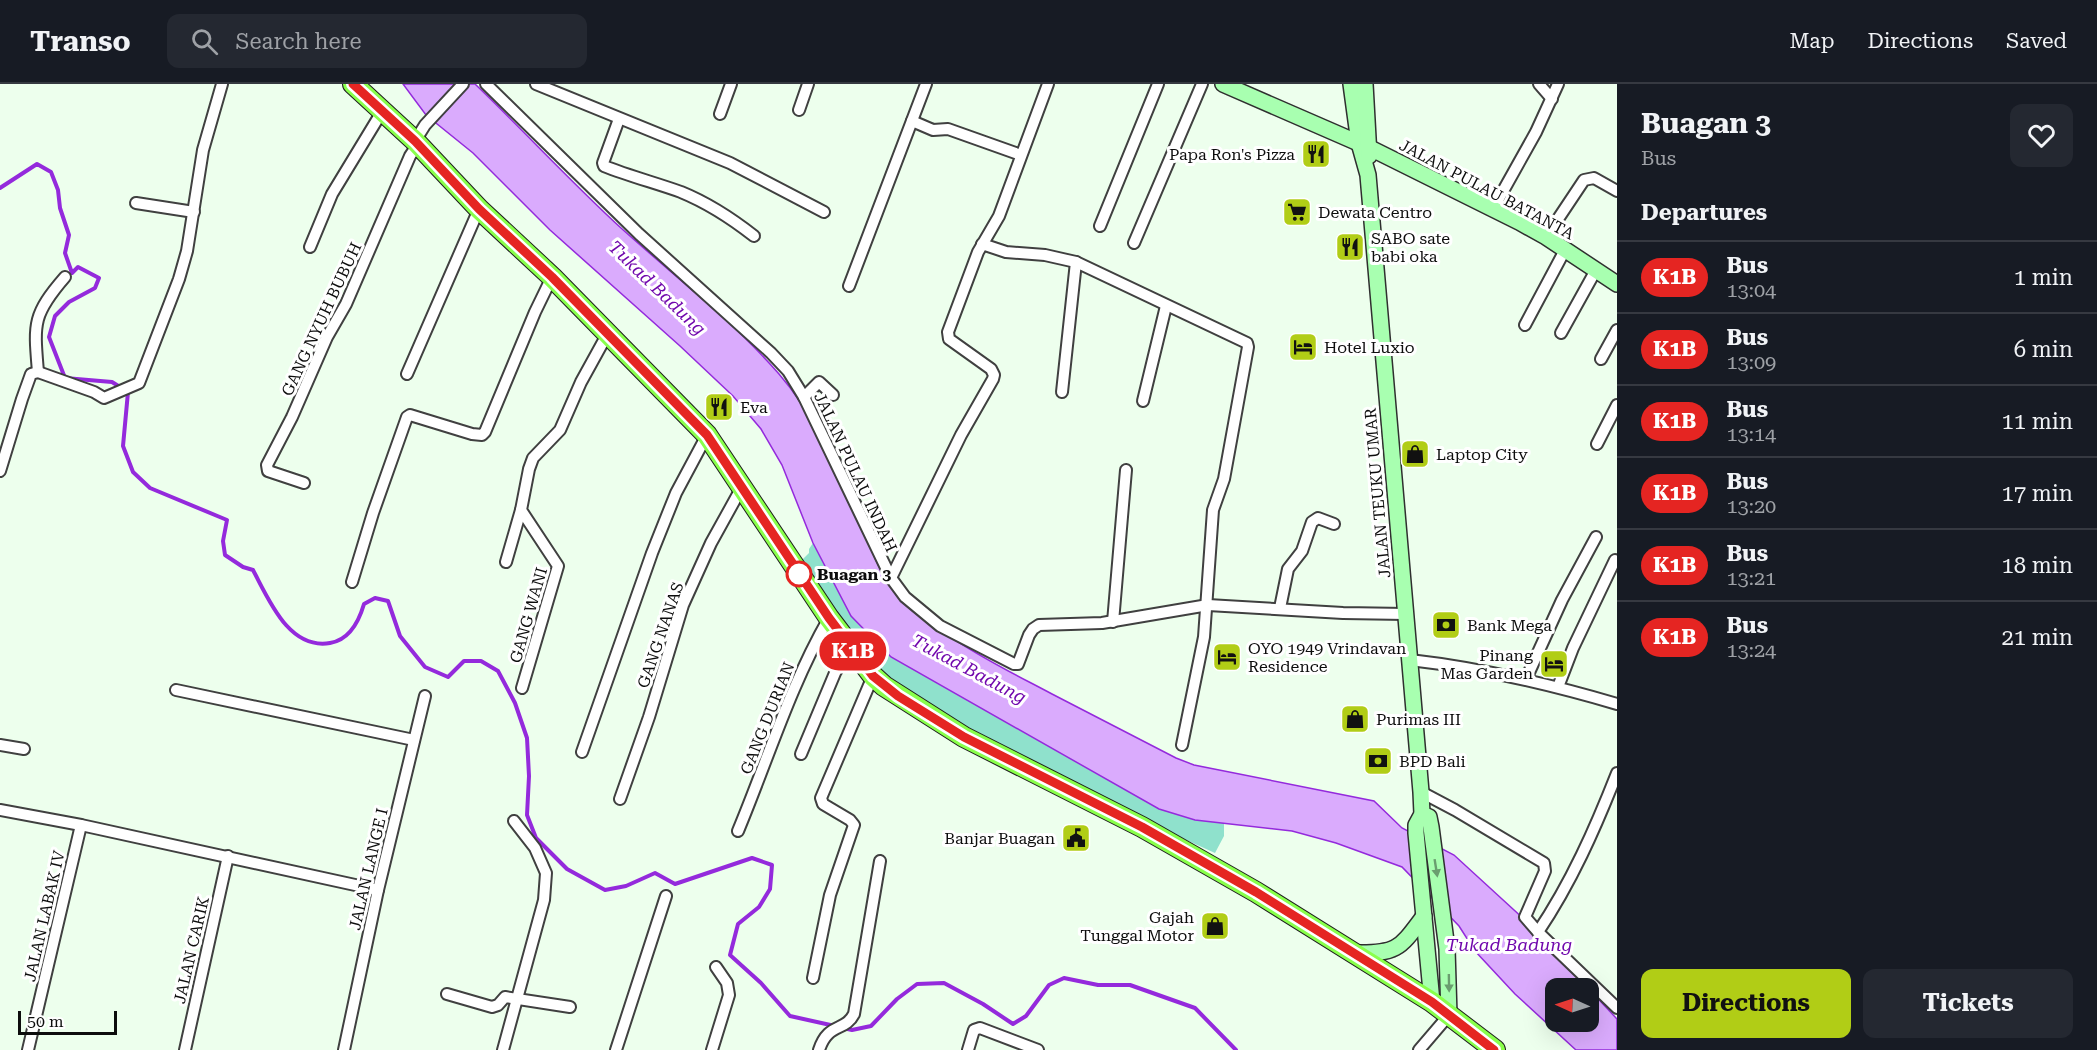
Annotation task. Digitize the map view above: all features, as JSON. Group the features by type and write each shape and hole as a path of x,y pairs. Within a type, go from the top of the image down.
{"highway":[{"path":"353,84 383,111 419,137 479,209 552,277 707,435 829,618 873,676 898,696 964,737 1160,837 1256,892 1432,1002 1449,1016 1472,1043 1494,1050"}],"main road":[{"name":"JALAN PULAU BATANTA","path":"1223,84 1364,145 1493,209 1546,237 1617,284"},
{"name":"JALAN TEUKU UMAR","path":"1362,84 1364,145 1421,792 1422,814 1416,825 1416,833 1432,1002"},
{"path":"1422,814 1429,817 1431,827 1447,949 1449,1016"},
{"path":"1355,953 1382,953 1398,948 1424,913"}],"street":[{"path":"0,471 31,374 38,372 94,392 104,398 139,383 179,279 187,251 203,150 222,84"},
{"path":"419,137 463,84"},
{"name":"JALAN PULAU INDAH","path":"486,84 639,234 788,371 804,397 891,578 918,610 940,626 1014,664 1018,663 1029,635 1036,626 1113,622 1208,605 1344,613 1406,614"},
{"path":"536,84 730,163 824,212"},
{"path":"720,114 731,84"},
{"path":"799,110 808,84"},
{"path":"849,286 926,84"},
{"path":"891,578 961,435 993,379 991,369 952,342 947,336 982,244 999,216 1048,84"},
{"path":"1100,226 1158,84"},
{"path":"1134,243 1202,84"},
{"path":"1539,84 1552,99"},
{"path":"1493,209 1536,132 1558,84"},
{"path":"310,247 332,194 383,111"},
{"path":"619,118 603,163 604,166 704,202 726,214 754,236"},
{"path":"912,121 933,130 948,129 1021,155"},
{"name":"GANG NYUH BUBUH","path":"304,483 268,471 267,465 292,417 327,337 346,304 419,137"},
{"path":"1546,237 1584,180 1594,178 1617,191"},
{"path":"136,203 194,212"},
{"path":"407,374 479,209"},
{"path":"982,244 1006,252 1045,255 1076,262 1247,343 1224,479 1213,510 1204,637 1182,745"},
{"path":"1525,325 1565,250"},
{"path":"1062,392 1076,262"},
{"path":"1561,333 1596,270"},
{"path":"38,372 35,326 42,307 65,277"},
{"path":"352,582 406,418 410,415 482,435 552,277"},
{"path":"1143,402 1166,306"},
{"path":"1601,359 1617,330"},
{"path":"506,562 521,510 528,469 533,458 560,430 581,382 608,333"},
{"path":"804,397 819,382 833,395"},
{"path":"1597,444 1617,405"},
{"path":"582,752 652,553 676,493 707,435"},
{"path":"1113,622 1126,470"},
{"name":"GANG NANAS","path":"620,798 649,717 683,605 711,543 742,487"},
{"name":"GANG WANI","path":"521,510 558,566 522,688"},
{"path":"1280,608 1288,569 1302,551 1312,522 1318,518 1334,524"},
{"path":"1526,679 1562,600 1596,537"},
{"path":"1558,687 1573,648 1615,560"},
{"name":"GANG DURIAN","path":"738,831 787,704 810,652 829,618"},
{"path":"801,754 836,673 850,648"},
{"path":"1410,660 1467,667 1526,679 1617,704"},
{"path":"813,978 830,895 854,825 850,820 823,804 821,798 873,676"},
{"path":"176,690 414,740"},
{"name":"JALAN LANGE I","path":"344,1050 378,891 425,696"},
{"path":"0,745 24,749"},
{"path":"1538,932 1557,903 1581,856 1617,773"},
{"path":"1421,792 1544,862 1545,871 1525,917 1617,1008"},
{"path":"0,810 228,856 378,891"},
{"path":"503,1050 544,900 546,873 536,848 514,821"},
{"name":"JALAN LABAK IV","path":"28,1050 81,825"},
{"name":"JALAN CARIK","path":"185,1050 228,856"},
{"path":"819,1050 828,1032 850,1021 854,1014 880,861"},
{"path":"616,1050 666,897"},
{"path":"712,1050 729,995 727,983 716,967"},
{"path":"447,994 492,1007 498,1005 505,997 570,1007"},
{"path":"1419,1050 1449,1016"},
{"path":"968,1050 975,1030 980,1028 1038,1050"}],"shaded area":[{"path":"813,543 851,616 891,657 1159,809 1195,820 1224,823 1224,836 1215,853 1133,816 912,698 867,658 801,561 809,553"}],"water":[{"name":"Tukad Badung","path":"403,84 475,84 602,211 761,354 793,391 817,429 880,568 896,590 935,626 957,642 1004,669 1176,758 1194,765 1374,801 1402,828 1454,855 1526,921 1579,978 1545,978 1545,1022 1515,994 1475,951 1459,926 1402,867 1336,843 1292,831 1195,820 1159,809 891,657 851,616 813,543 782,465 761,429 733,396 550,230 473,153 426,115"},
{"name":"Tukad Badung","path":"1599,1000 1617,1019 1617,1050 1576,1050 1556,1032 1599,1032"}],"waterway":[{"path":"0,188 37,164 51,172 69,235 65,253 72,273 78,267 99,278 95,288 69,302 55,316 49,337 65,378 112,382 128,392 123,446 133,472 150,488 227,520 223,541 225,555 243,567 253,570 282,620 303,639 316,643 330,643 343,638 356,623 364,604 375,598 388,601 400,636 425,667 448,677 464,661 481,661 498,671 515,703 527,738 529,776 527,815 536,838 567,869 605,890 626,886 655,873 675,884 752,858 772,865 770,889 759,907 738,924 730,955 761,983 790,1016 835,1026"},
{"path":"843,1028 852,1030 871,1026 897,999 917,984 944,983 983,1004 1013,1024 1026,1016 1049,985 1064,978 1098,985 1130,985 1195,1008 1236,1050"}],"bus line":[{"name":"K1B","path":"353,84 415,141 479,209 552,277 707,435 850,648 884,686 964,737 1142,827 1256,892 1432,1002 1494,1050"}],"place":[{"name":"Papa Ron's Pizza","path":"1316,154"},
{"name":"Dewata Centro","path":"1297,212"},
{"name":"SABO sate babi oka","path":"1350,247"},
{"name":"Hotel Luxio","path":"1303,347"},
{"name":"Eva","path":"719,407"},
{"name":"Laptop City","path":"1415,454"},
{"name":"Buagan 3","path":"799,574"},
{"name":"Bank Mega","path":"1446,625"},
{"name":"OYO 1949 Vrindavan Residence","path":"1227,657"},
{"name":"Pinang Mas Garden","path":"1554,664"},
{"name":"Purimas III","path":"1355,719"},
{"name":"BPD Bali","path":"1378,761"},
{"name":"Banjar Buagan","path":"1076,838"},
{"name":"Gajah Tunggal Motor","path":"1215,926"}]}
